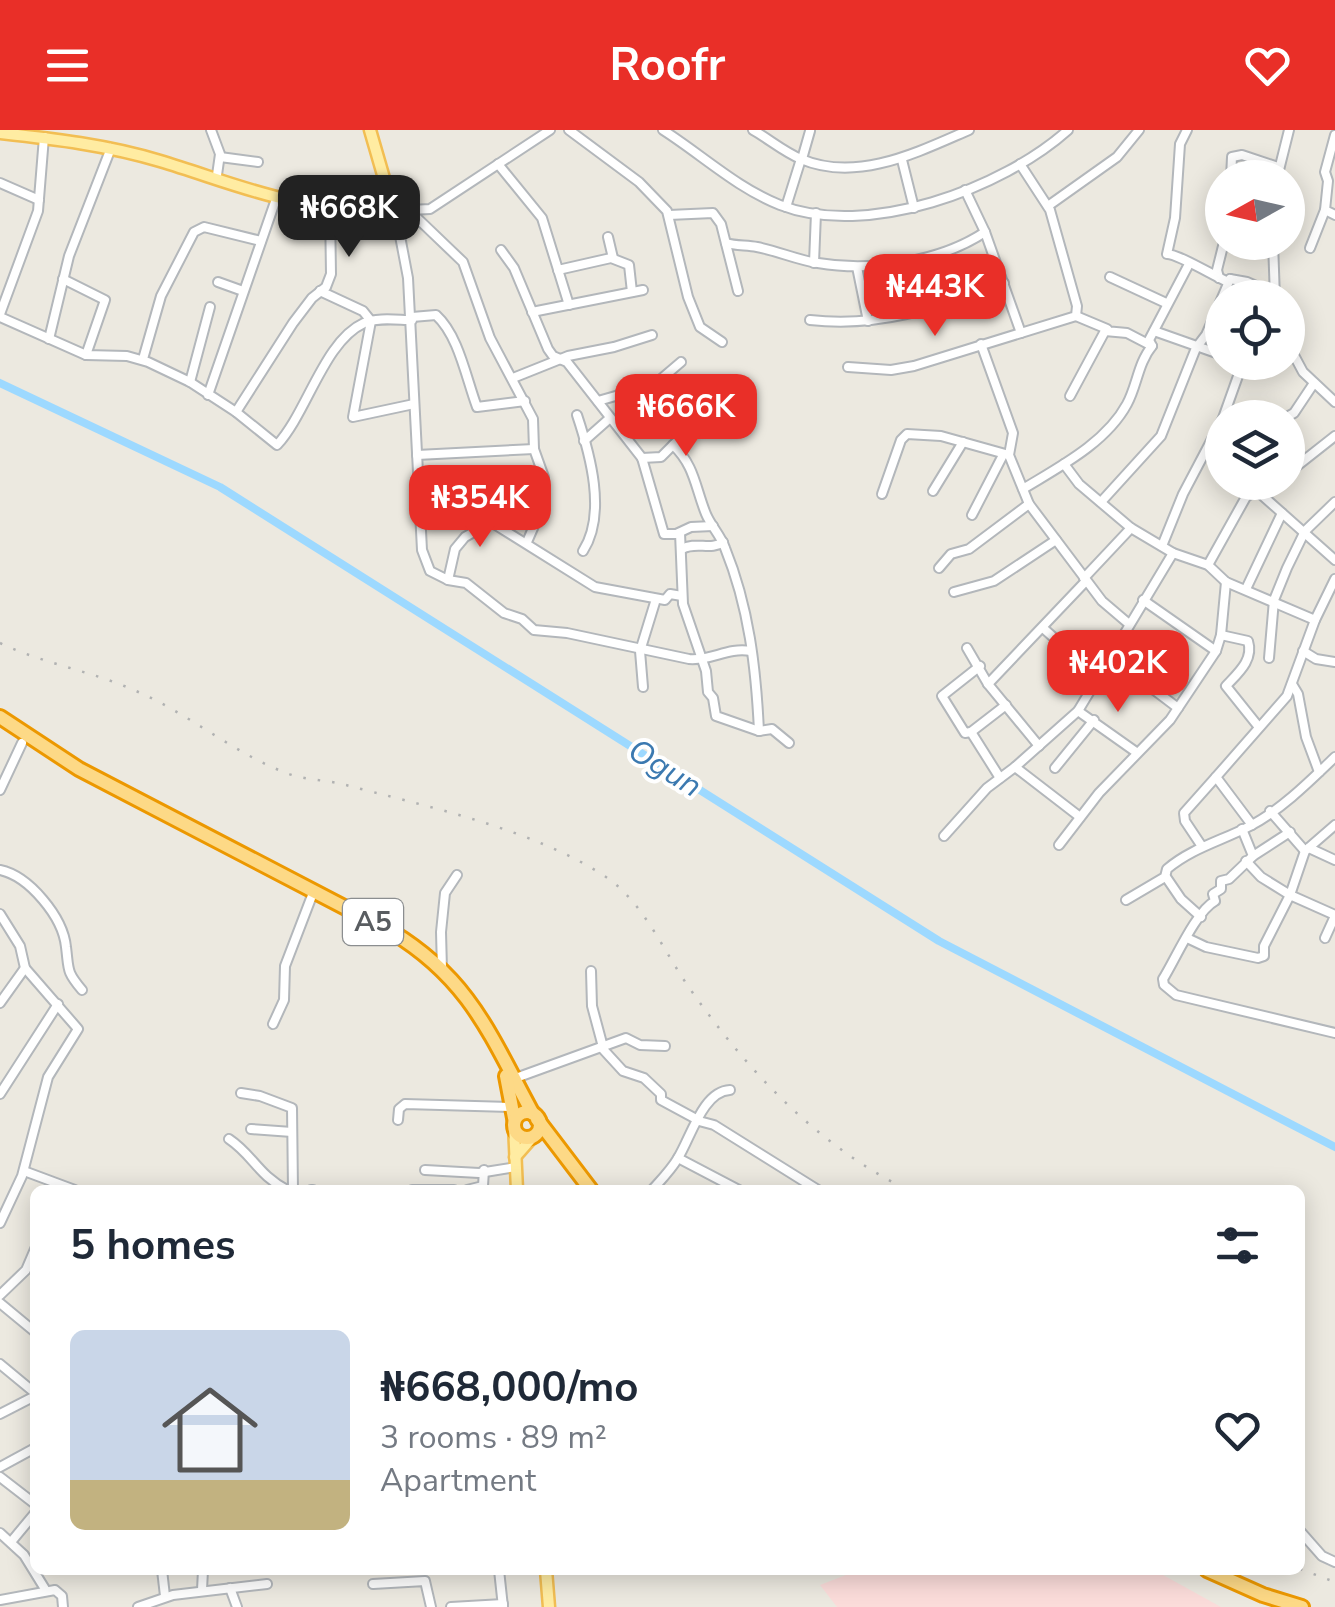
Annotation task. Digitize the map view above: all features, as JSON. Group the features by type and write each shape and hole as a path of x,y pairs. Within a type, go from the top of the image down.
{"highway":[{"name":"A5","path":"0,718 125,798"},
{"name":"A5","path":"0,727 22,743 125,798 390,935 452,990 479,1025 507,1078 513,1117 522,1137 558,1155 584,1185"},
{"name":"A5","path":"144,808 392,932 442,969 478,1012 512,1079 584,1185"},
{"path":"513,1117 524,1111 535,1116 539,1133 530,1139"},
{"path":"1205,1575 1282,1607"},
{"path":"1218,1575 1302,1607"}],"main road":[{"path":"24,130 126,147 295,199 340,204 387,202"},
{"path":"368,130 387,202"},
{"path":"0,133 111,148 276,199 330,208 387,202"},
{"path":"513,1117 517,1185"},
{"path":"515,1162 530,1139"},
{"path":"546,1575 549,1607"}],"street":[{"path":"211,130 220,157 217,174"},
{"path":"387,202 413,211 438,205 550,130"},
{"path":"569,130 639,182 669,215 688,297 702,332 722,342"},
{"path":"664,130 736,182 786,206 816,212 880,214 914,208 965,190 1020,164 1068,130"},
{"path":"753,130 802,159 837,168 902,160 969,130"},
{"path":"1048,206 1116,157 1139,130"},
{"path":"1187,130 1180,144 1175,218 1167,254 1176,254 1228,282 1230,279"},
{"path":"1280,160 1289,130"},
{"path":"786,206 810,131"},
{"path":"1310,248 1324,210 1326,172 1335,135"},
{"path":"44,137 36,216 0,316 86,355 143,359 190,382 279,444 341,344 361,324 371,321 436,315 452,336 476,408 526,402"},
{"path":"49,339 78,228 111,148"},
{"path":"1232,160 1242,155 1257,160"},
{"path":"220,157 258,162"},
{"path":"902,160 914,208"},
{"path":"498,164 542,218 569,305"},
{"path":"1020,164 1048,206 1078,306 1076,316"},
{"path":"0,183 39,200"},
{"path":"965,190 985,232 1021,334"},
{"path":"208,394 276,199"},
{"path":"387,202 400,236 412,319 424,559 430,571 466,584 534,630 702,660 734,648 751,651"},
{"path":"236,412 293,322 331,274 330,208"},
{"path":"1324,210 1335,215"},
{"path":"413,211 462,262 490,338 535,426 534,449 544,477 540,512 527,542"},
{"path":"814,263 816,212"},
{"path":"669,215 713,214 726,243 738,291"},
{"path":"143,359 161,296 194,232 204,227 262,241"},
{"path":"726,243 758,247 814,263 857,267 930,254 966,243 985,232"},
{"path":"608,237 613,258"},
{"path":"501,250 514,268 552,356 563,359 642,458 664,534 713,526"},
{"path":"558,270 613,258 629,266 632,292"},
{"path":"1219,278 1220,260"},
{"path":"1023,489 1064,464 1112,425 1127,404 1166,303 1189,264"},
{"path":"857,267 868,321"},
{"path":"1110,277 1166,303"},
{"path":"63,279 105,300 86,355"},
{"path":"1101,502 1161,436 1196,348 1206,335 1230,279"},
{"path":"218,282 242,291"},
{"path":"810,320 868,321 909,316 1004,283"},
{"path":"532,312 643,290"},
{"path":"320,291 363,311 371,321"},
{"path":"190,382 210,306"},
{"path":"848,367 902,368 1076,316 1107,328 1070,396"},
{"path":"371,321 353,416 414,404"},
{"path":"1105,331 1127,332 1152,346"},
{"path":"1154,332 1205,350"},
{"path":"512,378 563,359 652,335"},
{"path":"972,515 1006,455 1013,433 981,344"},
{"path":"598,401 654,385 681,362"},
{"path":"1305,370 1335,402"},
{"path":"1303,400 1314,384"},
{"path":"642,458 657,459 705,407"},
{"path":"577,415 593,486 594,530 584,552"},
{"path":"584,441 610,418"},
{"path":"882,494 905,435 913,432 1006,455 1029,504 1102,602 1129,624"},
{"path":"1305,460 1335,436"},
{"path":"933,491 963,442"},
{"path":"673,445 691,466 713,526 724,542 749,627 758,682 759,730"},
{"path":"417,456 534,449"},
{"path":"1162,546 1183,494 1205,461"},
{"path":"1064,464 1079,484 1132,528 1173,552 1208,566 1226,582 1315,620"},
{"path":"1208,566 1244,500"},
{"path":"1267,500 1335,560"},
{"path":"1270,658 1274,600 1304,531 1335,502"},
{"path":"939,568 952,554 968,549 1029,504"},
{"path":"1246,589 1282,513"},
{"path":"448,580 455,550 465,538 494,522 595,588 665,600 670,594 682,596"},
{"path":"988,684 1132,528"},
{"path":"680,533 682,596 716,716 759,730 772,729 789,743"},
{"path":"954,592 994,580 1056,540"},
{"path":"682,549 724,542"},
{"path":"944,836 1000,778 1078,711 1173,552"},
{"path":"1201,845 1184,821 1184,813 1279,706 1292,684 1335,579"},
{"path":"1059,846 1136,752 1178,708 1216,652 1222,635 1226,582"},
{"path":"643,686 640,651 656,599"},
{"path":"1143,600 1216,652"},
{"path":"1043,628 1099,678"},
{"path":"1222,635 1248,641 1251,650 1247,661 1226,686 1258,726"},
{"path":"967,648 988,684 1038,746"},
{"path":"1303,651 1334,666"},
{"path":"1112,658 1178,708"},
{"path":"980,666 942,696 965,732 972,732 1006,705"},
{"path":"1292,684 1319,772"},
{"path":"1078,711 1136,752"},
{"path":"1055,768 1094,720"},
{"path":"972,732 1000,778"},
{"path":"0,790 22,743"},
{"path":"1126,900 1165,878 1167,869 1201,845 1252,825 1310,783 1335,757"},
{"path":"1015,768 1080,817"},
{"path":"1216,777 1252,825"},
{"path":"1270,811 1307,850 1335,860"},
{"path":"1187,938 1206,947 1264,956 1264,946 1307,850 1335,825"},
{"path":"1242,829 1250,859 1261,877 1335,915 1325,938"},
{"path":"1290,832 1221,882 1221,890 1212,894 1215,901 1207,905 1163,979 1164,985 1176,995 1335,1032"},
{"path":"0,870 20,878 42,899 66,943 67,970 82,990"},
{"path":"442,969 445,892 456,875"},
{"path":"1165,878 1201,917"},
{"path":"273,1024 284,1000 285,966 313,893"},
{"path":"0,914 20,946 25,968 78,1029 48,1077 24,1171 0,1223"},
{"path":"0,1003 25,968"},
{"path":"591,971 594,1020 602,1047 623,1072 644,1078 661,1094 661,1100 714,1126 810,1185"},
{"path":"0,1094 58,1004"},
{"path":"512,1079 626,1038 640,1045 665,1046"},
{"path":"657,1185 719,1091 730,1090"},
{"path":"241,1093 292,1108 290,1185"},
{"path":"398,1120 399,1109 405,1104 513,1117"},
{"path":"252,1129 292,1132"},
{"path":"229,1140 244,1150 261,1174 281,1185"},
{"path":"678,1158 729,1185"},
{"path":"425,1170 484,1170 515,1162"},
{"path":"482,1185 484,1170"},
{"path":"24,1171 60,1185"},
{"path":"798,1185 801,1180"},
{"path":"0,1294 26,1270 30,1261"},
{"path":"0,1304 30,1328"},
{"path":"0,1364 30,1390"},
{"path":"0,1414 30,1397"},
{"path":"0,1467 30,1451"},
{"path":"0,1477 30,1500"},
{"path":"11,1542 30,1518"},
{"path":"1,1535 30,1565"},
{"path":"1305,1537 1322,1556 1335,1562"},
{"path":"36,1575 45,1589"},
{"path":"162,1575 164,1596"},
{"path":"202,1590 203,1575"},
{"path":"451,1607 503,1605 500,1575"},
{"path":"373,1584 425,1581 431,1607"},
{"path":"138,1607 164,1596 268,1584"},
{"path":"230,1588 237,1607"},
{"path":"0,1600 45,1589 60,1592 63,1607"}],"shaded area":[{"path":"846,1575 1163,1575 1221,1607 837,1607 820,1585"}],"waterway":[{"name":"Ogun","path":"0,383 220,487 939,941 1335,1147"}],"railway":[{"path":"0,643 136,691 249,756 289,774 443,810 513,832 606,877 642,913 710,1017 759,1075 813,1128 899,1185"},
{"path":"1305,1571 1335,1582"}]}
